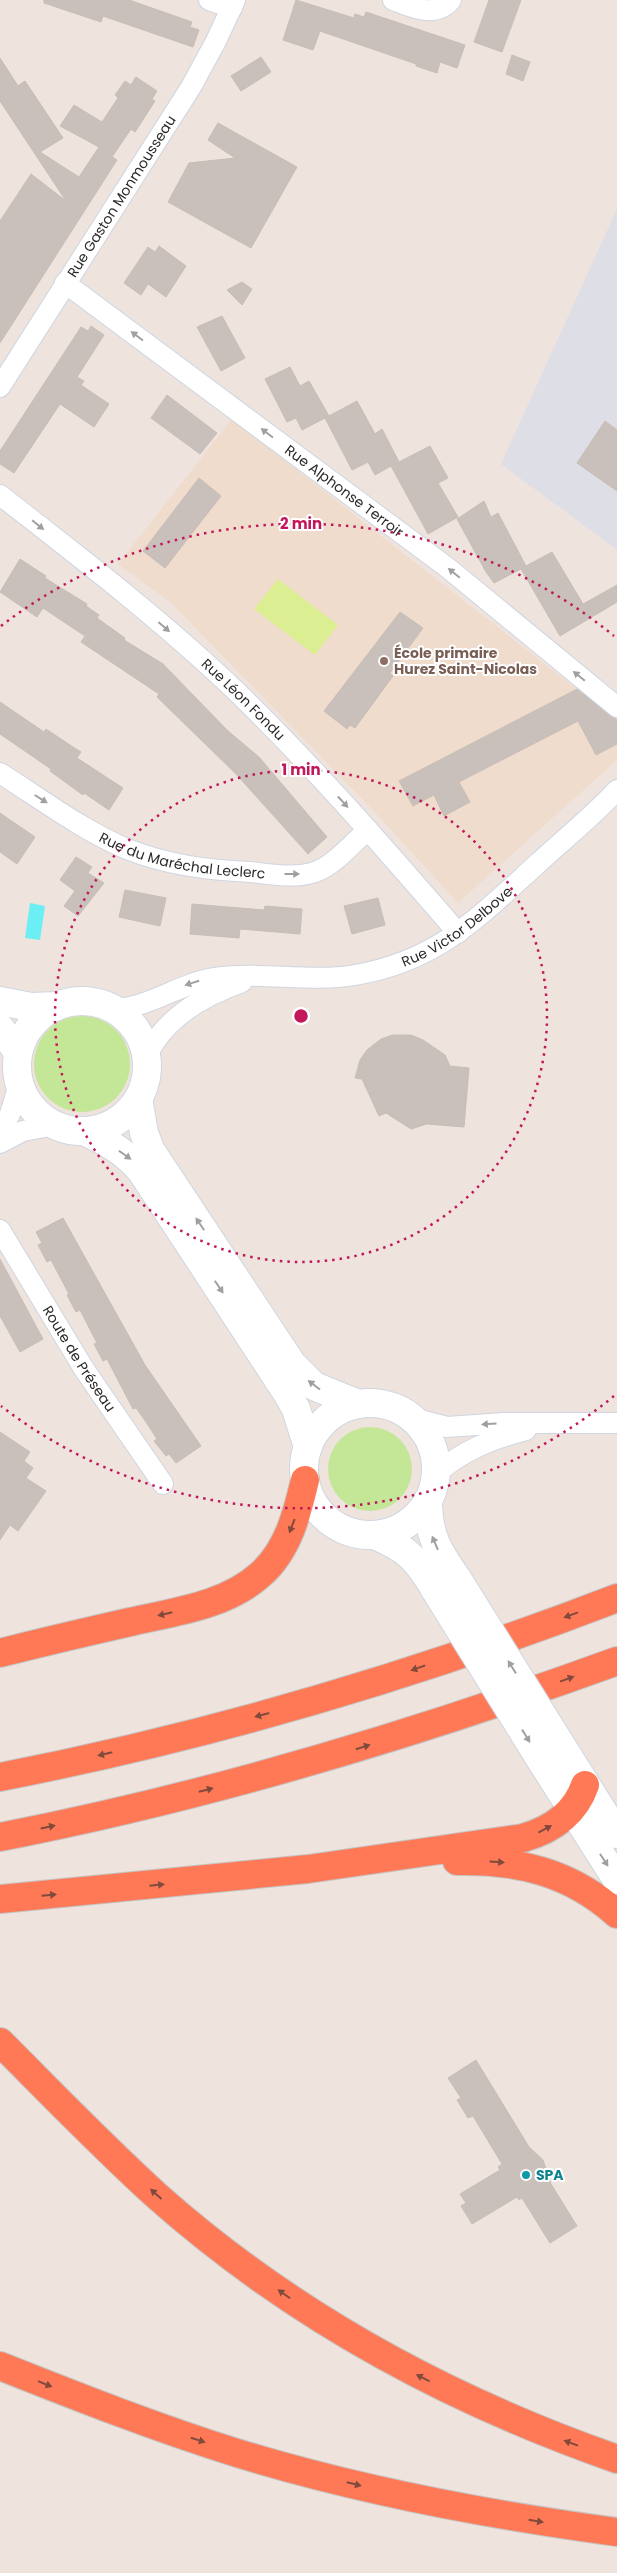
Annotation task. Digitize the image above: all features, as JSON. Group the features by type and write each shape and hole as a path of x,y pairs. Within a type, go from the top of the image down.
{"highway":[{"path":"0,1653 198,1606 236,1591 260,1575 281,1549 292,1527 305,1480"},
{"path":"0,1777 127,1750 283,1710 467,1652 617,1598"},
{"path":"0,1837 173,1799 322,1759 461,1716 617,1661"},
{"path":"308,1869 523,1838 543,1831 572,1810 578,1802 585,1785"},
{"path":"0,1899 308,1869 458,1861 510,1863 540,1870 567,1881 596,1898 617,1914"},
{"path":"0,2042 157,2195 229,2253 286,2295 357,2341 436,2385 530,2428 617,2460"},
{"path":"0,2366 121,2413 238,2453 360,2486 488,2513 617,2532"}],"main road":[{"path":"83,1131 101,1128 118,1121 138,1099 146,1078 147,1055 136,1028 115,1009 86,1000 68,1002 56,1006 41,1015 32,1024 25,1034 18,1052 19,1084 31,1106 55,1125 83,1131 104,1140 133,1162 142,1172 287,1393 296,1409 308,1446"},
{"path":"0,1001 31,1007 56,1006"},
{"path":"0,1028 18,1052"},
{"path":"138,1099 144,1133 151,1151 292,1364 314,1386 358,1404"},
{"path":"447,1586 422,1567 408,1552 374,1534 344,1530 326,1518 312,1500 305,1480 304,1459 308,1446 318,1428 328,1418 345,1408 358,1404 387,1405 412,1418 426,1434 432,1447 431,1535 439,1552 447,1586 554,1757 572,1810 617,1880"},
{"path":"374,1534 402,1526 419,1512 432,1488"},
{"path":"554,1757 585,1785 617,1834"}],"street":[{"path":"209,0 233,4"},
{"path":"393,0 428,11 436,10 451,0"},
{"name":"Rue Gaston Monmousseau","path":"0,387 191,87 216,42 233,4"},
{"name":"Rue Alphonse Terroir","path":"65,283 448,568 617,707"},
{"name":"Rue Léon Fondu","path":"0,495 143,609 224,680 277,732 368,830 458,933"},
{"name":"Rue du Maréchal Leclerc","path":"0,773 79,823 128,849 169,862 204,869 291,875 308,874 324,867 368,830"},
{"name":"Rue Victor Delbove","path":"115,1009 140,1006 185,986 206,980 258,976 337,977 372,971 416,958 458,933 617,790"},
{"name":"Rue Victor Delbove","path":"147,1055 160,1032 183,1012 220,990 258,976"},
{"path":"0,1133 14,1107 19,1084"},
{"path":"0,1143 23,1131 55,1125"},
{"name":"Route de Préseau","path":"0,1230 84,1369 163,1484"},
{"path":"412,1418 447,1427 617,1423"},
{"path":"432,1488 454,1459 474,1448 511,1434 555,1423"}],"shaded area":[{"path":"617,209 617,550 501,464"},
{"name":"École primaire Hurez Saint-Nicolas","path":"232,419 617,721 617,760 458,903 373,810 170,602 118,564"}],"green space":[{"path":"278,579 338,625 315,655 254,609"},
{"path":"82,1016 100,1020 116,1030 126,1046 130,1064 126,1082 116,1098 100,1108 82,1112 64,1108 48,1098 38,1082 34,1064 38,1046 48,1030 64,1020"},
{"path":"370,1427 386,1430 400,1439 409,1453 412,1469 409,1485 400,1499 386,1508 370,1511 354,1508 340,1499 331,1485 328,1469 331,1453 340,1439 354,1430"}],"water":[{"path":"30,903 45,906 40,940 25,938"}],"building":[{"path":"44,0 129,0 192,22 190,27 199,30 193,47 103,16 101,22 44,3"},
{"path":"296,0 354,18 355,14 364,17 366,12 465,45 457,68 440,62 437,73 320,31 313,50 283,40"},
{"path":"489,0 521,0 502,52 474,42"},
{"path":"512,55 530,62 523,81 506,74"},
{"path":"261,57 271,72 241,91 231,76"},
{"path":"0,58 18,86 25,81 63,138 40,152 79,177 99,147 60,126 74,105 102,122 118,98 115,95 125,81 131,85 136,77 157,91 152,99 155,101 135,132 131,129 112,157 117,160 0,343 0,221 31,174 66,201 0,101"},
{"path":"218,123 297,167 251,248 168,202 189,163 235,158 208,140"},
{"path":"159,246 186,266 166,297 148,284 141,295 124,283 148,247 155,252"},
{"path":"242,282 252,289 242,305 227,290"},
{"path":"222,316 245,358 221,371 197,327"},
{"path":"91,326 104,335 77,377 84,381 81,385 109,404 94,427 60,404 14,473 0,464 0,451 81,327 88,331"},
{"path":"290,367 300,386 309,381 329,416 357,401 375,434 382,429 399,462 430,446 448,478 438,483 458,517 428,534 391,466 375,475 368,462 352,470 325,418 302,430 296,418 287,422 265,379"},
{"path":"167,395 217,433 200,454 151,418"},
{"path":"605,421 617,430 617,491 577,463"},
{"path":"199,478 221,496 165,568 143,551"},
{"path":"484,501 491,517 498,513 526,566 552,552 583,604 617,585 617,602 560,636 521,569 494,583 486,572 457,519"},
{"path":"20,559 46,576 45,578 87,604 86,606 99,615 97,618 125,638 124,640 163,664 228,731 259,757 327,837 308,854 236,774 157,697 159,694 81,642 85,636 43,608 37,617 0,592"},
{"path":"400,612 423,628 390,673 393,676 355,728 350,725 347,729 324,711"},
{"path":"577,689 617,720 617,744 596,755 578,721 459,782 470,802 444,816 434,795 413,806 399,781"},
{"path":"0,702 44,732 46,729 81,752 77,758 123,788 109,810 84,793 83,795 50,771 51,769 0,734"},
{"path":"0,813 35,837 17,864 0,852"},
{"path":"76,857 92,867 88,873 104,883 78,916 64,906 75,891 60,880"},
{"path":"125,890 166,898 160,926 119,917"},
{"path":"378,898 385,925 352,934 344,906"},
{"path":"192,904 264,910 265,906 302,909 300,934 240,929 239,938 190,934"},
{"path":"393,1035 411,1035 423,1040 445,1055 450,1066 469,1068 464,1127 427,1124 411,1129 386,1113 379,1116 362,1079 355,1078 360,1060 367,1050 381,1039"},
{"path":"63,1218 145,1365 201,1446 176,1463 169,1454 166,1456 154,1441 157,1439 146,1422 136,1408 133,1409 107,1359 103,1361 94,1344 97,1343 80,1310 76,1312 51,1260 47,1262 38,1245 42,1243 36,1232"},
{"path":"0,1259 43,1339 20,1352 0,1316"},
{"path":"0,1432 30,1452 24,1461 33,1468 26,1478 46,1491 18,1531 10,1525 0,1540"},
{"path":"476,2060 529,2147 543,2160 551,2184 577,2226 550,2243 522,2198 519,2200 517,2197 472,2224 461,2206 466,2203 460,2194 500,2170 498,2167 502,2164 473,2116 468,2118 457,2100 461,2098 448,2078"}],"place":[{"name":"École primaire Hurez Saint-Nicolas","path":"384,661"},
{"name":"SPA","path":"526,2175"}]}
